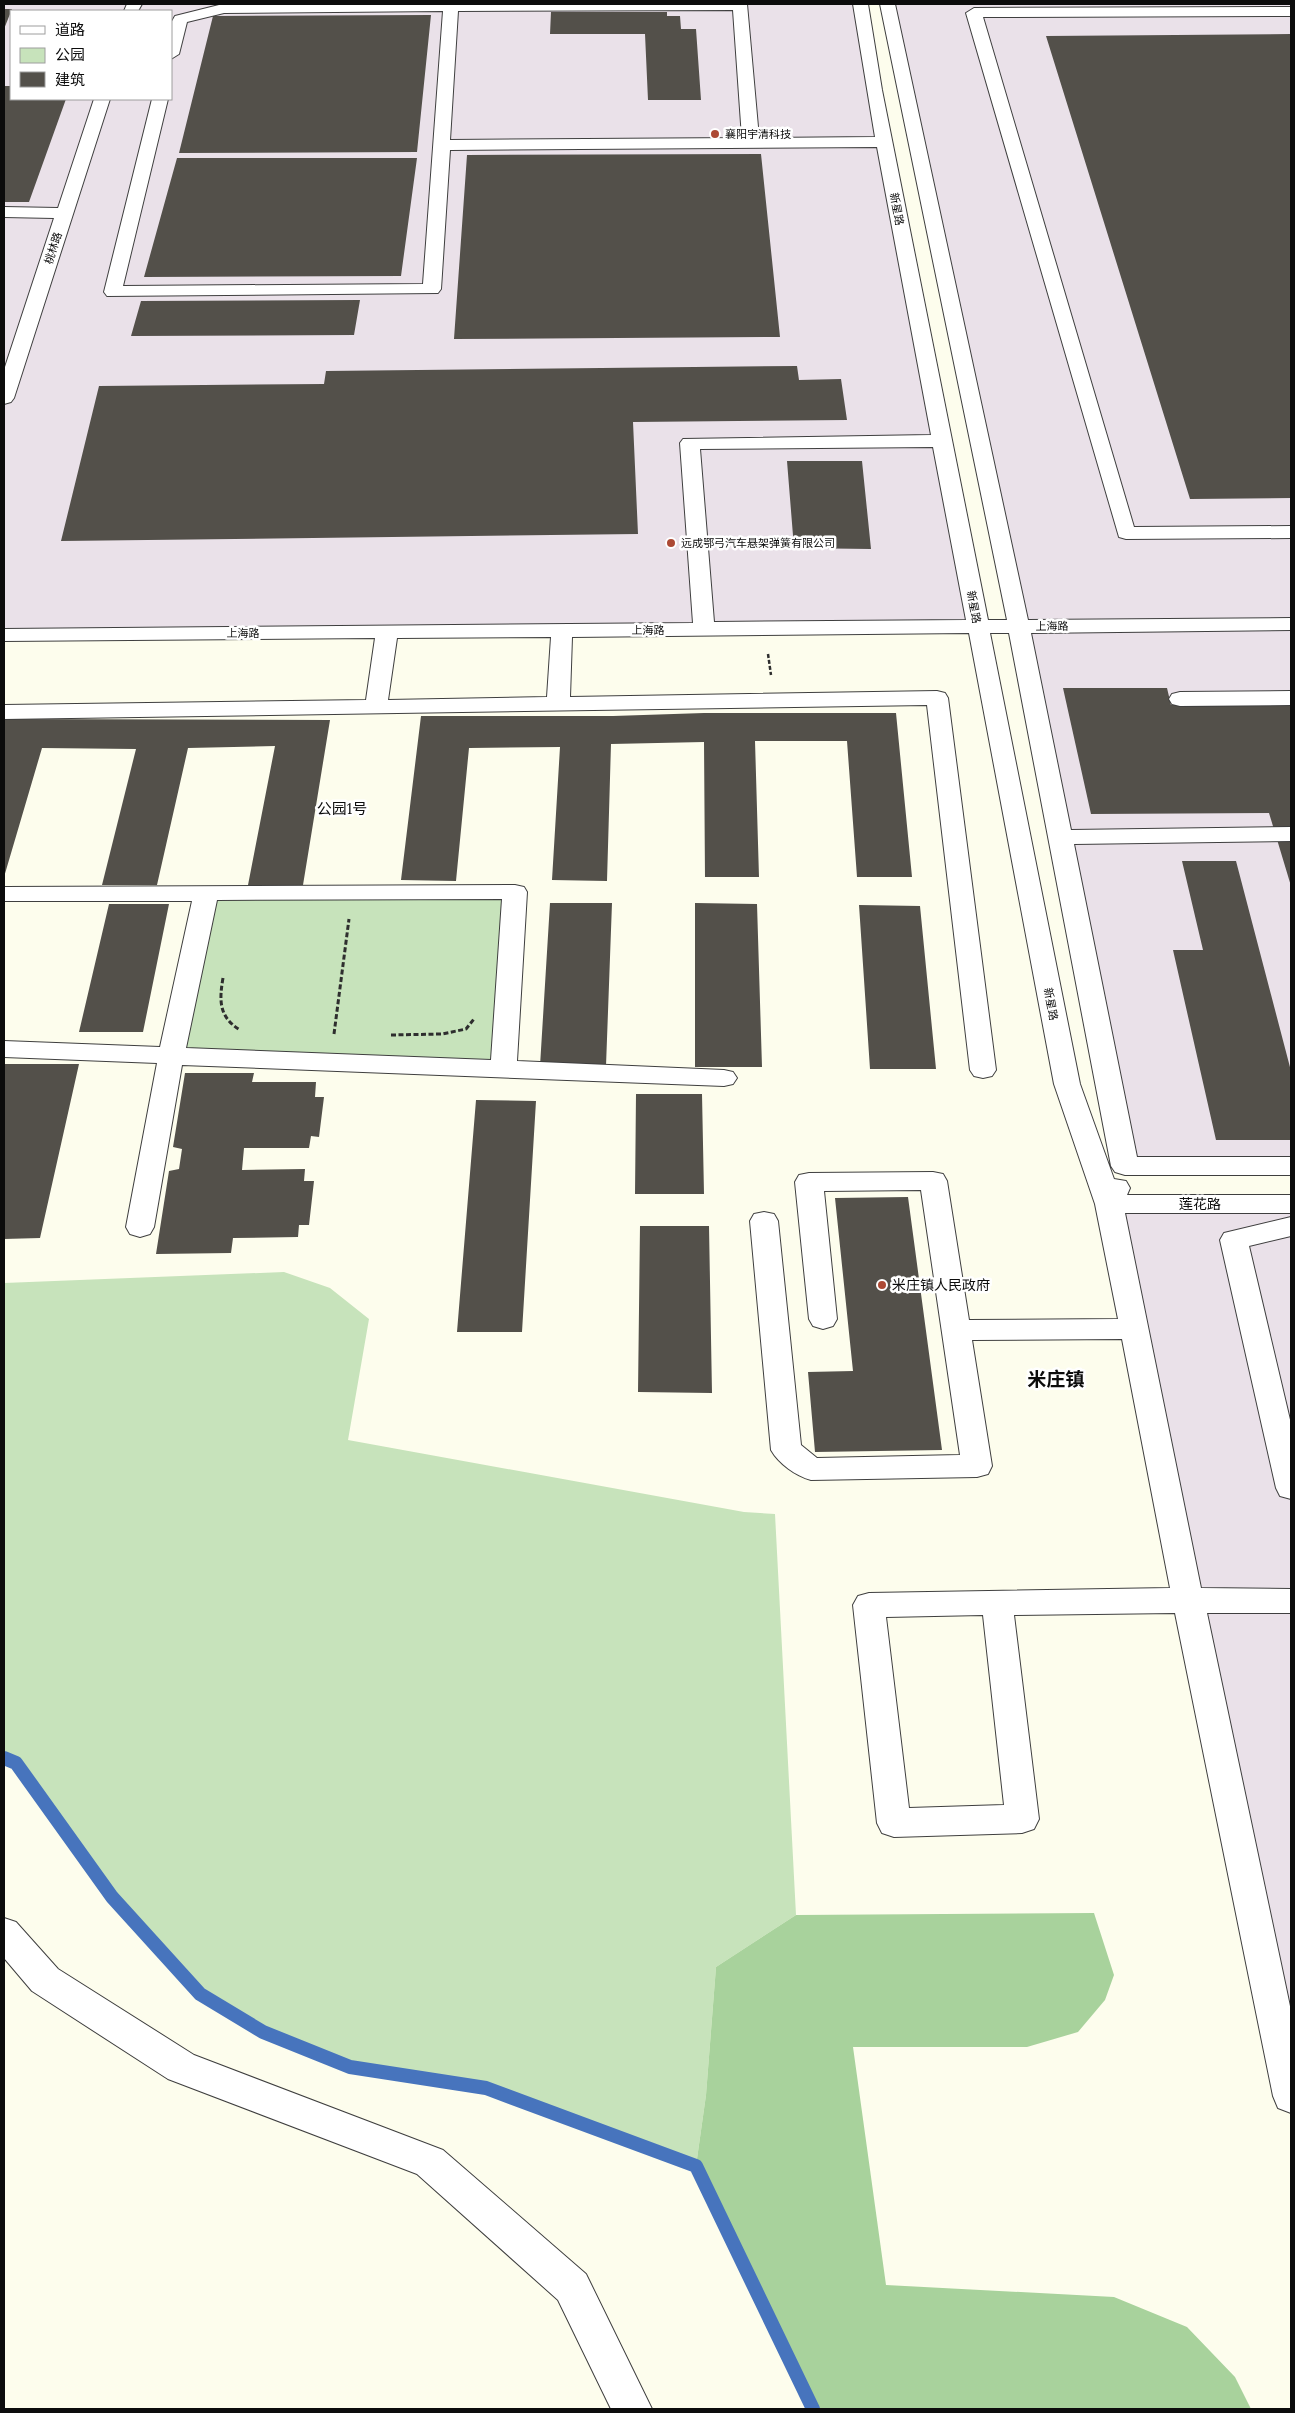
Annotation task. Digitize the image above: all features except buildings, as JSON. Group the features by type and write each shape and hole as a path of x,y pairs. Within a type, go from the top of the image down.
{"street":[{"name":"新星路","path":"861,4 884,142 1067,1084 1110,1204 1188,1600 1291,2096"},
{"path":"888,4 1019,627 1125,1166 1110,1204"},
{"path":"172,50 180,19 224,8 740,5 751,143"},
{"path":"160,100 113,292 432,289 451,6"},
{"path":"1291,11 974,13 1126,533 1291,532"},
{"name":"桃林路","path":"4,398 102,100"},
{"path":"441,145 884,142"},
{"path":"4,212 65,213"},
{"path":"704,629 690,443 942,441"},
{"name":"上海路","path":"4,635 1291,624"},
{"path":"558,704 562,630"},
{"path":"376,707 387,632"},
{"path":"4,712 937,698 982,1070"},
{"path":"1180,699 1291,698"},
{"path":"1061,837 1291,834"},
{"path":"4,894 515,892 503,1069"},
{"path":"140,1227 171,1056 206,893"},
{"path":"4,1049 724,1078"},
{"path":"1125,1166 1291,1166"},
{"path":"764,1222 786,1450 810,1468 977,1466 933,1181 809,1182 823,1319"},
{"name":"莲花路","path":"1110,1204 1291,1204"},
{"path":"1291,1227 1234,1240 1291,1488"},
{"path":"956,1330 1135,1329"},
{"path":"997,1603 1022,1819 894,1823 869,1605 1188,1600 1291,1601"},
{"path":"4,1933 45,1980 181,2066 430,2162 572,2286 632,2409"}],"path":[{"path":"766,629 774,700"},
{"path":"334,1035 352,893"},
{"path":"223,975 219,1002 224,1018 238,1029 245,1031"},
{"path":"383,1035 450,1033 466,1030 476,1017"},
{"path":"324,1035 344,1035"}],"shaded area":[{"path":"4,4 861,4 978,627 4,635"},
{"path":"888,4 1291,4 1291,1166 1137,1166 1019,627"},
{"path":"1109,1204 1291,1207 1291,2095"}],"green space":[{"path":"515,892 503,1069 171,1056 206,893"},
{"path":"284,1272 330,1288 369,1319 348,1440 744,1512 775,1514 796,1915 716,1967 706,2095 696,2166 486,2088 350,2067 263,2032 200,1994 112,1897 16,1763 4,1758 4,1283"},
{"path":"1094,1913 1114,1975 1105,2000 1078,2032 1027,2047 853,2047 886,2285 1114,2297 1187,2327 1235,2377 1251,2409 813,2409 696,2166 706,2095 716,1967 796,1915"}],"waterway":[{"path":"4,1758 16,1763 112,1897 200,1994 263,2032 350,2067 486,2088 696,2166 813,2409"}],"place":[{"name":"襄阳宇清科技","path":"715,134"},
{"name":"远成鄂弓汽车悬架弹簧有限公司","path":"671,543"},
{"name":"米庄镇人民政府","path":"882,1285"}],"district":[{"name":"公园1号","path":"342,808"},
{"name":"米庄镇","path":"1056,1379"}]}
